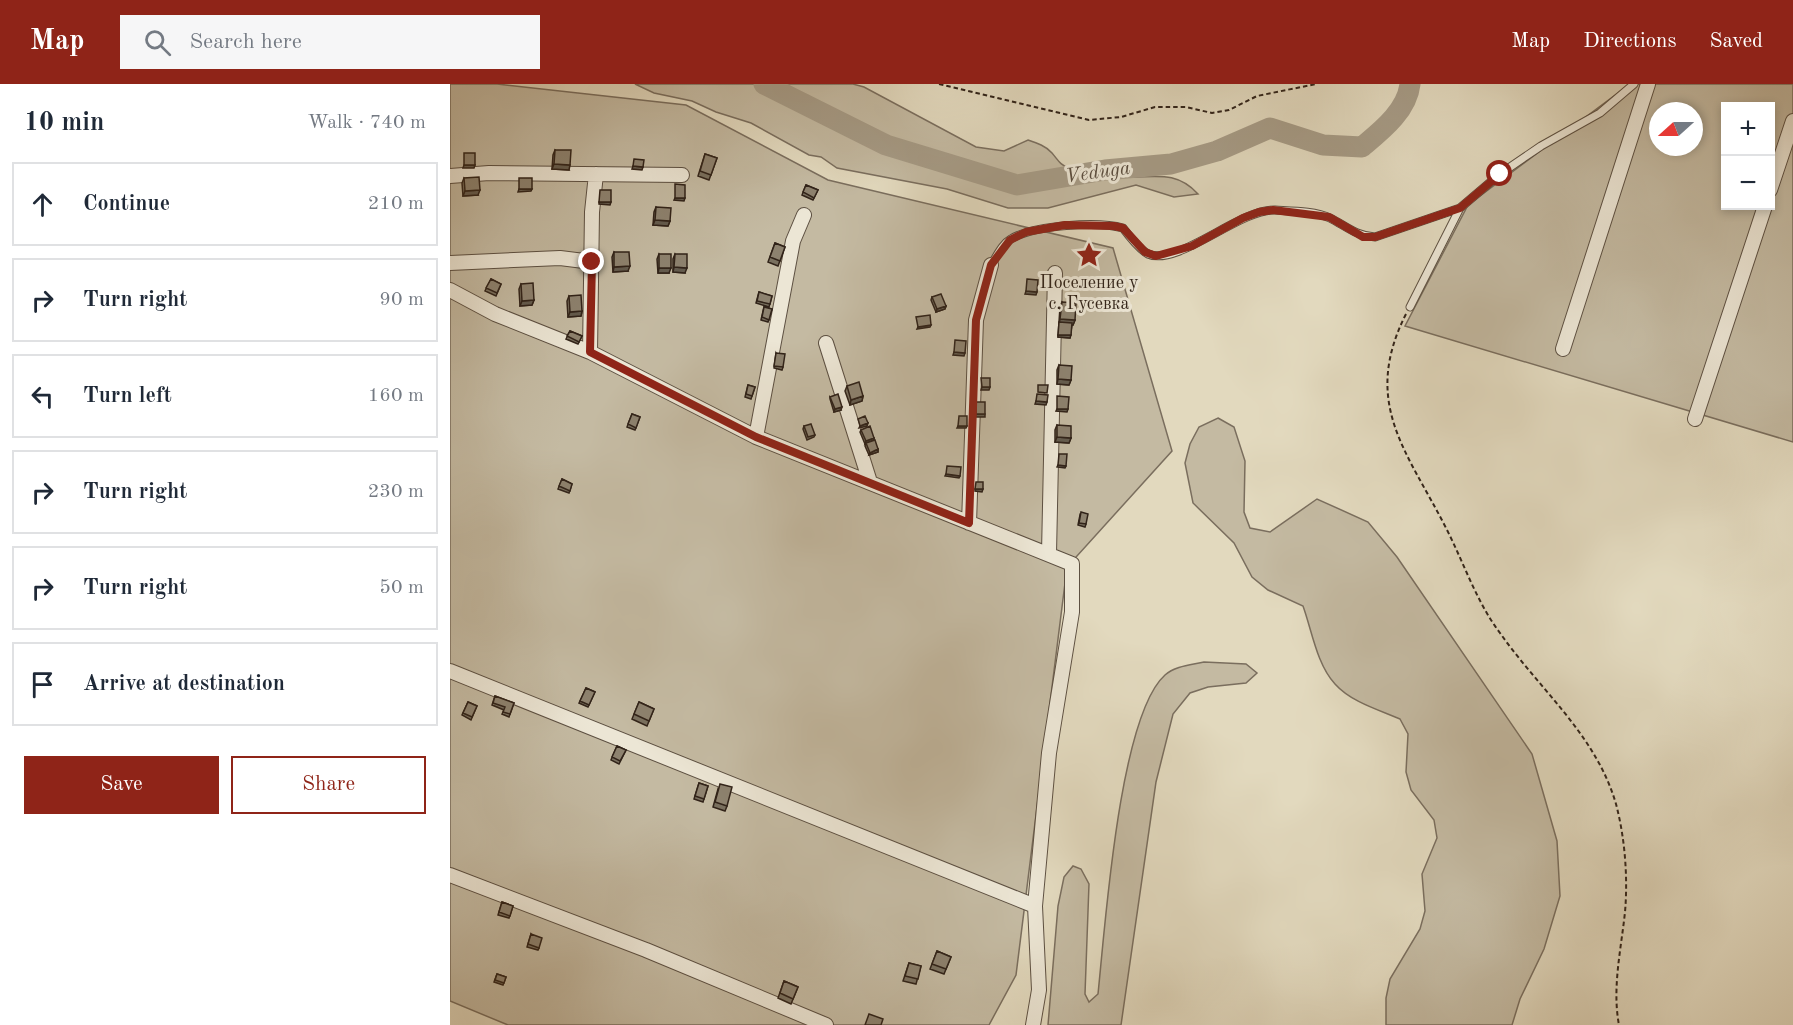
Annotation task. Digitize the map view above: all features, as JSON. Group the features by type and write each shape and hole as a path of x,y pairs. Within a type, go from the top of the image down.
{"street":[{"path":"1563,349 1648,84"},
{"path":"1775,175 1793,121"},
{"path":"450,176 489,173 682,175"},
{"path":"590,352 592,212 596,174"},
{"path":"1695,419 1764,210"},
{"path":"756,437 793,241 804,215"},
{"path":"450,262 560,258 592,262"},
{"path":"969,523 975,331 991,265"},
{"path":"1049,553 1055,273"},
{"path":"450,290 495,314 590,352 756,437 1072,564 1072,612 1049,753 1035,906 1039,990 1033,1025"},
{"path":"826,343 870,482"},
{"path":"450,671 1035,906"},
{"path":"450,875 646,950 826,1025"}],"lane":[{"path":"991,265 1010,240 1026,232 1065,225 1123,228 1145,252 1156,256 1192,246 1259,212 1315,214 1329,217 1363,237 1375,237 1460,208 1500,174 1541,146 1600,113 1634,84"},
{"path":"1410,307 1460,208"}],"path":[{"path":"939,84 1089,120 1121,117 1155,107 1186,107 1212,113 1229,110 1257,96 1316,84"},
{"path":"1410,307 1393,347 1387,371 1387,398 1404,453 1446,529 1472,587 1499,633 1572,720 1599,764 1616,804 1623,841 1625,887 1615,999 1619,1025"}],"shaded area":[{"path":"450,84 497,84 686,105 828,180 1113,248 1172,451 1067,567 1016,975 989,1025 508,1025 450,1001"},
{"path":"635,84 853,84 864,87 976,147 1004,151 1028,140 1047,148 1061,164 1069,168 1114,177 1162,176 1180,181 1198,194 1174,197 1136,185 1048,208 1008,208 947,189 837,168 821,157 809,155 751,123 716,112 692,101 654,93"},
{"path":"1630,84 1793,84 1793,442 1405,326 1468,205"},
{"path":"1218,418 1234,427 1245,461 1244,512 1250,528 1270,532 1317,499 1368,522 1397,557 1532,754 1557,841 1560,896 1544,949 1520,999 1512,1025 1386,1025 1386,998 1390,979 1420,929 1425,911 1422,874 1437,838 1434,820 1411,790 1406,772 1408,734 1400,719 1357,701 1335,684 1319,658 1303,606 1268,590 1252,577 1234,543 1193,503 1185,463 1190,444 1199,427"},
{"path":"1204,662 1246,664 1257,673 1246,683 1208,687 1190,693 1173,714 1156,782 1121,1025 1048,1025 1058,906 1064,877 1073,866 1081,869 1089,884 1085,994 1089,1002 1098,994 1117,825 1125,777 1136,733 1149,698 1165,675 1178,668"}],"building":[{"path":"555,150 571,150 570,165 554,164"},
{"path":"464,153 475,153 475,165 464,165"},
{"path":"705,154 717,158 711,175 700,171"},
{"path":"634,159 644,160 643,167 633,166"},
{"path":"479,177 480,190 465,191 464,178"},
{"path":"519,178 532,178 532,189 519,189"},
{"path":"675,184 685,185 685,198 675,198"},
{"path":"806,185 818,190 814,198 803,192"},
{"path":"600,190 611,190 611,202 599,202"},
{"path":"656,207 671,208 670,221 655,220"},
{"path":"775,243 785,247 780,261 770,257"},
{"path":"614,252 629,252 630,266 614,267"},
{"path":"659,254 671,254 671,268 659,268"},
{"path":"675,254 687,254 687,268 674,267"},
{"path":"491,279 501,284 497,293 486,288"},
{"path":"1027,279 1038,280 1037,292 1026,291"},
{"path":"533,283 534,300 522,301 521,284"},
{"path":"759,292 772,296 770,304 757,301"},
{"path":"941,294 946,306 937,309 932,297"},
{"path":"581,295 582,311 570,312 569,296"},
{"path":"1062,302 1076,303 1075,320 1060,319"},
{"path":"764,307 772,309 769,320 762,317"},
{"path":"930,315 931,325 918,327 916,317"},
{"path":"1059,322 1072,323 1071,335 1058,335"},
{"path":"570,331 582,336 579,342 567,336"},
{"path":"955,340 966,341 965,353 954,352"},
{"path":"776,353 785,354 783,367 774,366"},
{"path":"1059,365 1072,366 1071,380 1058,379"},
{"path":"981,378 990,378 990,387 982,387"},
{"path":"859,382 863,396 851,400 847,386"},
{"path":"748,385 755,387 752,396 746,394"},
{"path":"1038,385 1048,385 1047,393 1038,392"},
{"path":"838,394 842,407 835,409 830,397"},
{"path":"1037,394 1048,395 1047,402 1036,401"},
{"path":"1057,396 1069,397 1068,409 1057,409"},
{"path":"976,402 985,402 985,414 976,414"},
{"path":"632,414 640,417 636,428 628,424"},
{"path":"865,416 868,423 860,426 858,419"},
{"path":"959,416 967,416 967,426 958,426"},
{"path":"811,424 815,435 808,437 804,426"},
{"path":"1057,425 1071,426 1071,438 1057,437"},
{"path":"870,426 874,438 866,441 861,430"},
{"path":"875,440 878,449 870,453 866,443"},
{"path":"1059,454 1067,454 1066,466 1058,465"},
{"path":"947,466 961,467 960,476 946,474"},
{"path":"562,479 572,484 570,491 559,486"},
{"path":"976,482 983,482 983,489 975,489"},
{"path":"1081,512 1088,514 1086,524 1079,523"},
{"path":"586,688 595,692 589,705 580,701"},
{"path":"495,696 514,703 510,714 503,712 505,707 493,703"},
{"path":"468,702 477,706 472,717 463,713"},
{"path":"639,702 654,709 649,721 634,714"},
{"path":"617,746 626,750 620,761 612,757"},
{"path":"699,783 708,786 704,799 695,796"},
{"path":"720,784 732,787 727,806 715,802"},
{"path":"502,902 513,906 510,916 499,912"},
{"path":"531,934 542,938 539,948 528,944"},
{"path":"937,951 951,957 946,969 932,964"},
{"path":"909,963 921,966 918,979 905,976"},
{"path":"497,974 506,977 504,983 495,980"},
{"path":"784,981 798,987 793,999 780,993"},
{"path":"869,1014 883,1019 881,1025 865,1025"}],"waterway":[{"name":"Veduga","path":"764,84 886,145 1017,185 1105,170 1171,164 1217,151 1270,128 1323,145 1362,147 1399,112 1410,84"}],"place":[{"name":"Поселение у с. Гусевка","path":"1089,255"}],"route":[{"path":"592,262 590,352 756,437 969,523 972,376 976,320 991,265 999,251 1010,240 1026,232 1065,225 1114,226 1123,228 1145,252 1156,256 1192,246 1243,218 1273,210 1329,217 1363,237 1375,237 1460,208 1500,174"}]}
